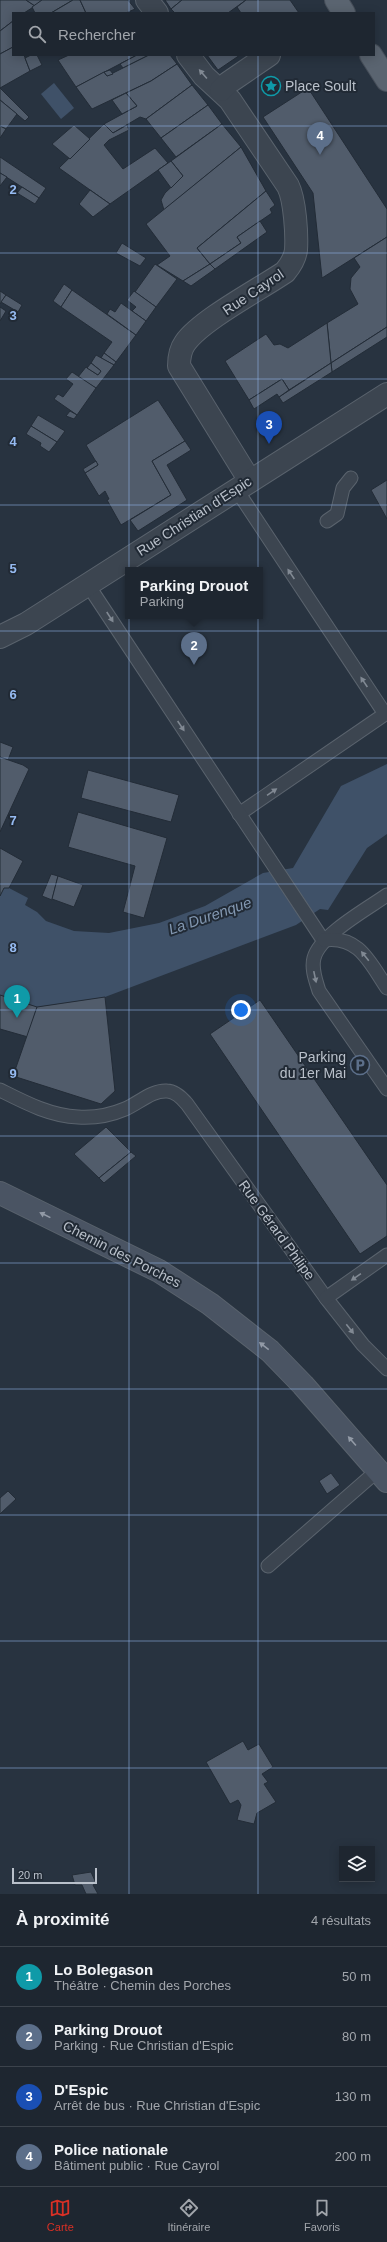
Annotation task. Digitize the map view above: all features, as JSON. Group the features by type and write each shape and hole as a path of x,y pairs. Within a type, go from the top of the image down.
{"main road":[{"path":"336,0 343,12"},
{"path":"372,56 387,80"}],"street":[{"path":"147,0 156,12"},
{"name":"Rue Cayrol","path":"189,56 204,76 221,90 230,100 288,186 293,201 296,250 290,266 285,272 202,326 186,343 179,360 179,366 243,485"},
{"path":"221,90 228,83 268,56"},
{"name":"Rue Christian d'Espic","path":"0,636 26,624 387,394"},
{"name":"Chemin des Porches","path":"0,1193 159,1270 210,1304 270,1351 303,1384 382,1476"}],"lane":[{"path":"327,522 337,514 343,488 351,478"},
{"path":"240,814 385,714 243,485"},
{"path":"88,585 323,940"},
{"path":"387,895 323,940 314,958 314,974 319,991 387,1089"},
{"path":"323,940 338,938 356,945 387,988"},
{"name":"Rue Gérard Philipe","path":"0,1090 36,1107 76,1117 109,1114 125,1109 156,1092 168,1091 178,1095 187,1104 326,1298 363,1346 387,1369"},
{"path":"326,1298 387,1255"},
{"path":"268,1566 382,1476"}],"water":[{"path":"54,83 74,108 61,119 41,94"},
{"name":"La Durenque","path":"387,764 387,834 367,848 328,910 320,909 296,925 105,997 37,1007 0,995 0,896 4,888 9,888 28,898 25,905 37,912 46,921 74,931 109,933 159,923 205,906 263,873 293,868 341,786"}],"building":[{"path":"0,0 26,0 35,6 26,12 12,12 12,22 0,31"},
{"path":"26,0 42,0 35,6"},
{"path":"42,0 73,0 53,12 34,12 32,7"},
{"path":"73,0 80,0 86,12 53,12"},
{"path":"80,0 128,0 135,9 128,12 86,12"},
{"path":"165,0 182,0 171,9"},
{"path":"182,0 246,0 229,12 174,12 171,9"},
{"path":"246,0 290,0 298,12 240,12 237,7"},
{"path":"12,22 12,48 0,54 0,31"},
{"path":"12,48 12,56 24,56 30,71 0,88 0,54"},
{"path":"29,56 38,56 42,65 30,71 25,58"},
{"path":"67,56 135,56 76,87 58,60"},
{"path":"135,56 147,56 123,68 120,64"},
{"path":"147,56 171,56 177,64 151,81 92,109 76,87 104,72 107,76"},
{"path":"208,56 239,56 218,70"},
{"path":"177,64 192,85 146,119 140,117 113,133 104,124 137,106 126,93 151,81"},
{"path":"110,70 113,74 107,76 104,72"},
{"path":"192,85 208,105 161,138 146,119"},
{"path":"0,88 29,117 25,121 0,100"},
{"path":"308,88 387,209 387,237 322,278 313,193 263,117"},
{"path":"126,93 137,106 122,114 112,100"},
{"path":"0,100 17,114 6,129 0,126"},
{"path":"208,105 222,124 176,157 161,138"},
{"path":"104,124 113,133 127,125 129,130 109,140 104,145 123,169 155,148 168,163 110,204 59,168"},
{"path":"222,124 241,147 164,210 161,200 165,193 183,176 171,161"},
{"path":"74,125 90,139 70,159 52,144"},
{"path":"0,126 6,129 0,138"},
{"path":"241,147 266,191 197,248 210,264 183,281 157,265 170,256 146,224"},
{"path":"0,157 46,188 39,198 0,173"},
{"path":"171,161 183,176 171,188 158,170"},
{"path":"0,173 7,177 0,186"},
{"path":"22,187 39,198 35,204 17,193"},
{"path":"90,190 110,204 93,217 79,204"},
{"path":"266,191 275,205 270,209 272,213 237,237 241,243 210,264 197,248"},
{"path":"260,221 267,232 215,269 210,264 241,243 237,237"},
{"path":"387,237 387,327 331,363 327,323 358,304 350,289 351,278 360,267 354,258"},
{"path":"122,243 146,258 140,266 116,253"},
{"path":"155,264 177,279 156,307 135,292"},
{"path":"210,264 215,269 191,286 183,281"},
{"path":"64,284 72,290 61,307 53,301"},
{"path":"72,290 136,335 116,362 104,353 112,342 61,307"},
{"path":"0,291 6,295 0,304"},
{"path":"134,291 156,307 146,321 132,311 136,307 127,300"},
{"path":"6,295 22,305 18,312 1,302"},
{"path":"121,303 146,321 136,335 107,314 110,309 115,312"},
{"path":"0,307 6,311 0,321"},
{"path":"327,323 331,363 289,390 282,379 249,400 225,361 266,334 274,345 280,344 288,348"},
{"path":"387,327 387,337 332,372 331,363"},
{"path":"104,353 116,362 114,365 101,358"},
{"path":"96,355 114,365 96,388 78,377 86,367 98,375 101,371 91,363"},
{"path":"91,363 101,371 98,375 87,368"},
{"path":"331,363 332,372 283,403 279,397"},
{"path":"72,372 96,388 77,415 54,399 58,394 63,397 73,384 66,379"},
{"path":"282,379 289,390 279,397 277,394 254,409 249,400"},
{"path":"158,400 185,441 152,461 171,495 121,525 107,500 109,499 105,491 99,496 85,473 98,465 86,445"},
{"path":"70,411 77,415 74,419 66,416"},
{"path":"38,415 65,431 57,442 31,426"},
{"path":"31,426 57,442 49,452 40,446 41,443 26,434"},
{"path":"185,441 191,450 167,465 187,500 138,531 130,520 171,495 152,461"},
{"path":"96,461 98,465 85,473 83,469"},
{"path":"387,480 387,519 371,490"},
{"path":"0,742 13,747 8,760 0,757"},
{"path":"0,757 23,765 29,769 0,832"},
{"path":"88,770 179,795 171,822 81,798"},
{"path":"78,812 167,838 144,918 123,912 135,866 68,847"},
{"path":"0,848 23,861 9,888 4,888 0,896"},
{"path":"51,874 58,876 52,900 42,896"},
{"path":"58,876 83,885 74,907 52,899"},
{"path":"0,995 37,1007 28,1037 0,1029"},
{"path":"105,997 115,1091 101,1104 13,1076 37,1007"},
{"path":"260,1000 387,1185 387,1236 360,1254 210,1034"},
{"path":"106,1127 131,1152 99,1178 74,1154"},
{"path":"131,1152 136,1156 104,1183 99,1178"},
{"path":"331,1473 340,1485 327,1494 319,1481"},
{"path":"8,1491 16,1499 0,1514 0,1498"},
{"path":"243,1741 248,1750 259,1744 273,1767 262,1774 268,1782 264,1784 276,1802 257,1813 254,1824 237,1820 241,1805 238,1800 230,1804 206,1762"},
{"path":"91,1872 96,1883 93,1885 98,1894 86,1894 82,1885 75,1885 72,1875"}],"place":[{"name":"Place Soult","path":"271,86"},
{"name":"Police nationale","path":"320,155"},
{"name":"D'Espic","path":"269,444"},
{"name":"Parking Drouot","path":"194,665"},
{"name":"Lo Bolegason","path":"17,1018"},
{"name":"Parking du 1er Mai","path":"360,1065"}]}
